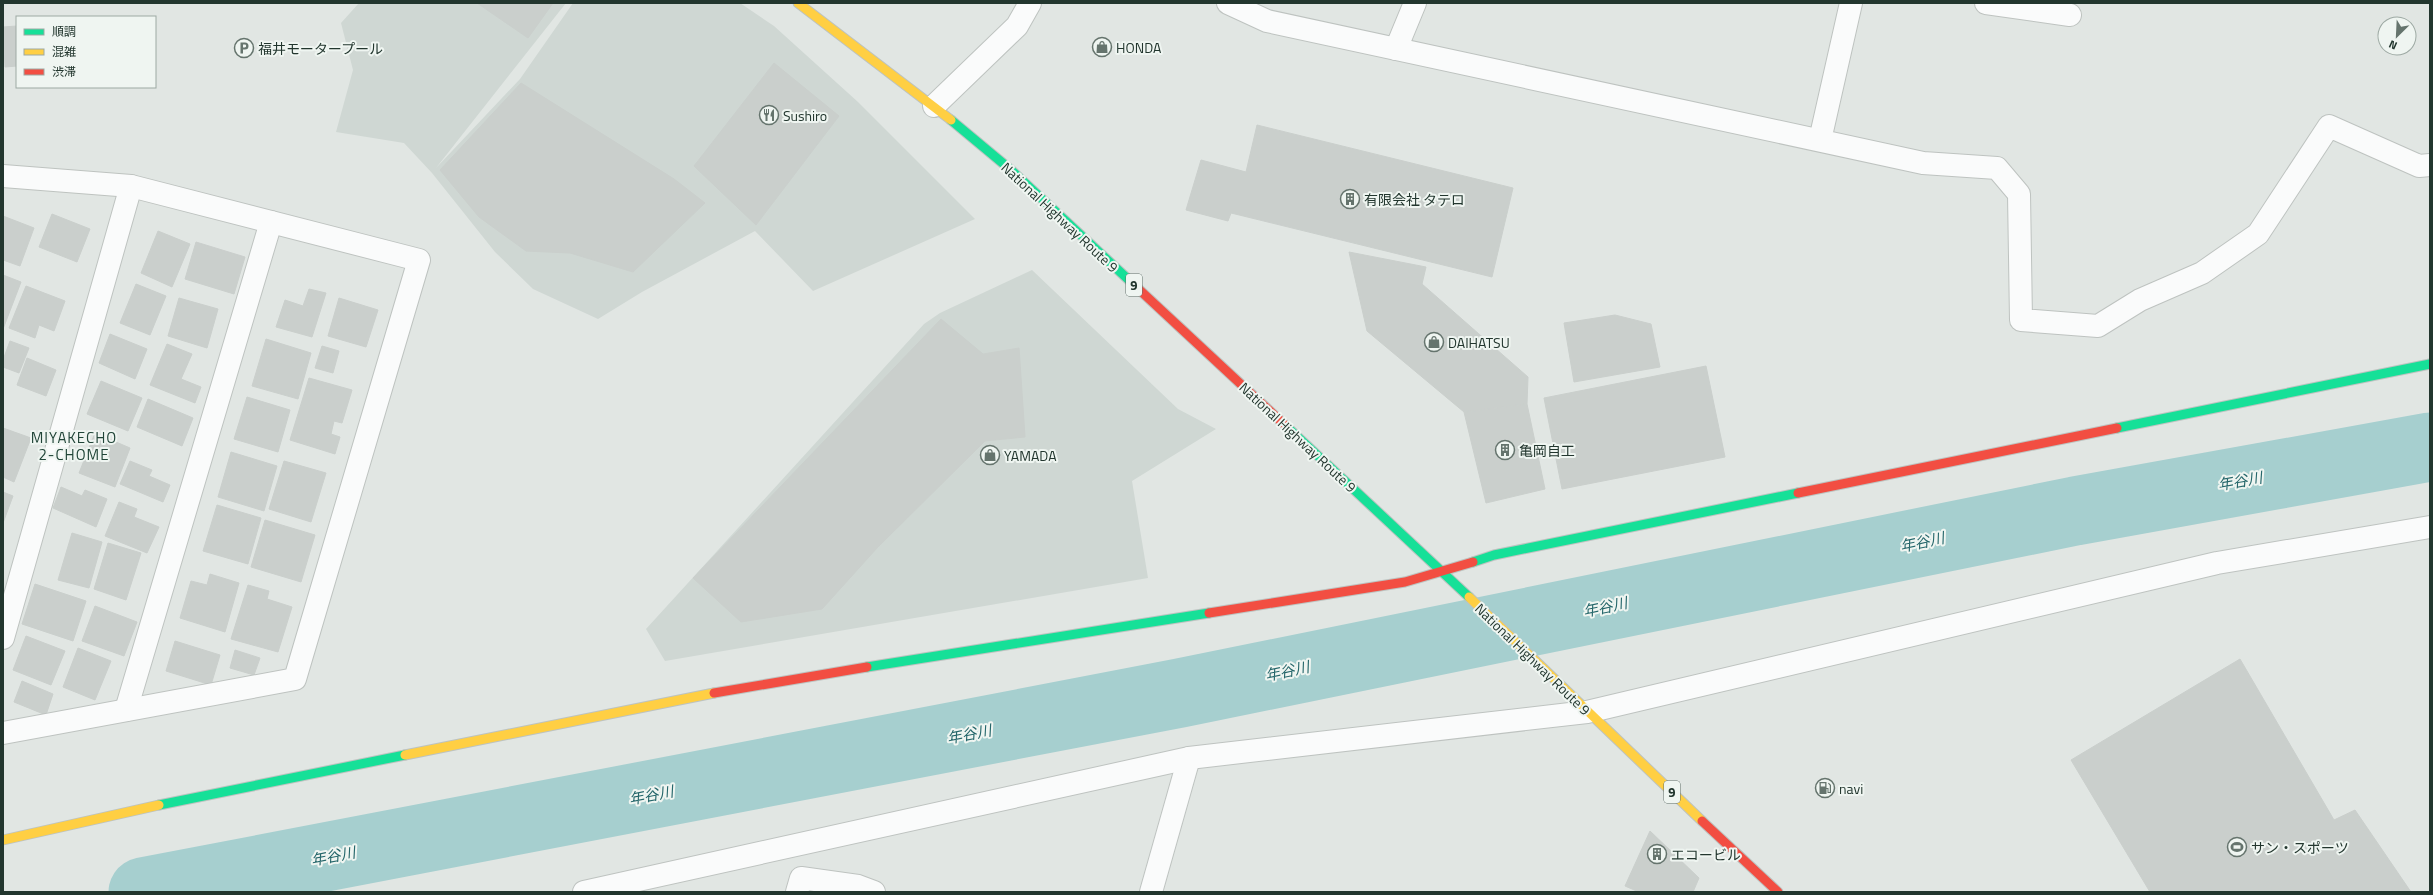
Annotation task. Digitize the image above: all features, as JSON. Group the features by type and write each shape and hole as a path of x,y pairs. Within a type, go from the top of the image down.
{"main road":[{"name":"National Highway Route 9","path":"798,3 934,106 1011,170 1456,584 1566,692 1778,892"},
{"path":"3,840 166,804 658,703 898,662 1404,582 1494,555 2430,364"}],"street":[{"path":"934,106 1017,26 1030,3"},
{"path":"1228,3 1266,21 1923,163 1997,168 2020,194 2021,320 2098,326 2140,300 2202,273 2258,234 2329,126 2419,166 2430,165"},
{"path":"1396,49 1415,3"},
{"path":"1820,140 1851,3"},
{"path":"1986,3 2070,16"},
{"path":"3,176 131,186 419,260 295,679 3,733"},
{"path":"3,638 131,186"},
{"path":"126,710 271,222"},
{"path":"584,892 1189,758 1587,712 1896,641 2217,563 2430,527"},
{"path":"1151,892 1189,758"},
{"path":"797,892 802,878 858,886 874,892"}],"shaded area":[{"path":"359,3 566,3 436,168 520,79 573,3 740,3 774,26 858,102 975,219 813,291 755,231 642,292 598,319 533,289 495,252 432,173 404,143 336,132 353,70 341,23"},
{"name":"YAMADA","path":"1032,270 1178,409 1216,429 1132,481 1148,578 665,661 646,629 924,324 940,313"}],"building":[{"path":"477,3 553,3 528,38"},
{"path":"16,26 16,66 5,67 3,27"},
{"path":"774,63 839,116 756,225 694,166"},
{"path":"521,83 674,179 705,203 633,272 570,253 526,251 479,217 440,170"},
{"name":"有限会社 タテロ","path":"1257,125 1513,188 1492,277 1231,213 1228,221 1186,210 1201,160 1246,172"},
{"path":"52,214 90,229 77,262 39,247"},
{"path":"3,216 34,228 20,266 3,260"},
{"path":"158,231 190,244 172,287 141,273"},
{"path":"196,242 245,257 234,294 185,279"},
{"path":"1349,252 1426,267 1422,284 1528,377 1527,404 1464,412 1367,331"},
{"path":"3,275 21,282 3,329"},
{"path":"136,284 166,296 150,335 120,323"},
{"path":"26,286 65,301 54,331 39,325 35,338 9,328"},
{"path":"309,289 326,293 312,337 276,327 285,300 303,306"},
{"path":"179,298 218,309 207,348 168,336"},
{"path":"339,298 378,310 366,347 328,336"},
{"path":"1615,315 1651,324 1660,367 1574,382 1564,323"},
{"path":"941,319 983,354 1019,348 1025,437 985,441 877,548 822,609 741,622 693,578"},
{"path":"110,334 147,349 135,379 99,363"},
{"path":"266,339 311,353 298,399 252,386"},
{"path":"10,341 29,348 19,373 3,367 3,360"},
{"path":"167,344 192,354 181,379 201,387 195,403 150,385"},
{"path":"322,346 339,351 333,373 315,368"},
{"path":"27,358 56,370 46,396 17,385"},
{"path":"1706,366 1725,457 1562,489 1544,398"},
{"path":"309,378 352,390 342,423 334,421 331,434 340,437 335,454 290,440"},
{"path":"101,381 142,398 128,431 87,414"},
{"path":"247,397 290,410 278,452 234,439"},
{"path":"148,399 193,418 182,446 137,427"},
{"name":"亀岡自工","path":"1527,404 1545,489 1486,503 1464,412"},
{"path":"3,428 31,438 14,482 3,477"},
{"path":"95,433 130,448 115,487 79,473"},
{"path":"231,452 277,466 264,511 218,497"},
{"path":"130,461 152,470 149,476 170,485 163,502 120,484"},
{"path":"284,461 326,473 311,522 269,509"},
{"path":"61,487 82,496 85,490 107,499 96,527 53,508"},
{"path":"3,492 13,496 3,523"},
{"path":"119,502 137,509 134,517 159,527 147,553 105,536"},
{"path":"217,505 261,518 248,564 203,551"},
{"path":"265,520 315,535 301,582 251,567"},
{"path":"72,533 102,542 89,588 58,580"},
{"path":"108,543 141,553 126,600 94,589"},
{"path":"210,574 239,583 225,632 180,618 191,581 207,585"},
{"path":"35,584 86,601 73,641 22,624"},
{"path":"248,585 269,591 267,599 292,607 278,652 231,639"},
{"path":"95,606 137,622 124,656 82,641"},
{"path":"26,636 65,651 51,685 13,670"},
{"path":"175,641 220,655 211,685 166,671"},
{"path":"78,648 111,661 95,700 63,687"},
{"path":"235,650 260,658 254,675 230,668"},
{"path":"2240,659 2334,820 2355,810 2411,892 2150,892 2071,760"},
{"path":"22,681 53,694 46,715 14,702"},
{"name":"エコービル","path":"1650,831 1699,878 1693,892 1639,892 1625,886"}],"waterway":[{"name":"年谷川","path":"143,892 1180,693 2075,511 2430,447"}],"traffic: fast":[{"path":"951,120 1011,170 1131,282"},
{"path":"2117,428 2430,364"},
{"path":"1287,427 1469,597"},
{"path":"1473,562 1494,555 1798,493"},
{"path":"867,667 1209,613"},
{"path":"159,805 405,755"}],"traffic: slow":[{"path":"798,3 951,120"},
{"path":"1469,597 1702,821"},
{"path":"405,755 714,693"},
{"path":"3,840 159,805"}],"traffic: jam":[{"path":"1131,282 1287,427"},
{"path":"1798,493 2117,428"},
{"path":"1209,613 1405,582 1473,562"},
{"path":"714,693 867,667"},
{"path":"1702,821 1778,892"}],"place":[{"name":"HONDA","path":"1102,47"},
{"name":"福井モータープール","path":"244,48"},
{"name":"Sushiro","path":"769,115"},
{"name":"有限会社 タテロ","path":"1350,199"},
{"name":"DAIHATSU","path":"1434,342"},
{"name":"亀岡自工","path":"1505,450"},
{"name":"YAMADA","path":"990,455"},
{"name":"navi","path":"1825,788"},
{"name":"サン・スポーツ","path":"2237,847"},
{"name":"エコービル","path":"1657,854"}],"district":[{"name":"MIYAKECHO 2-CHOME","path":"74,446"}]}
